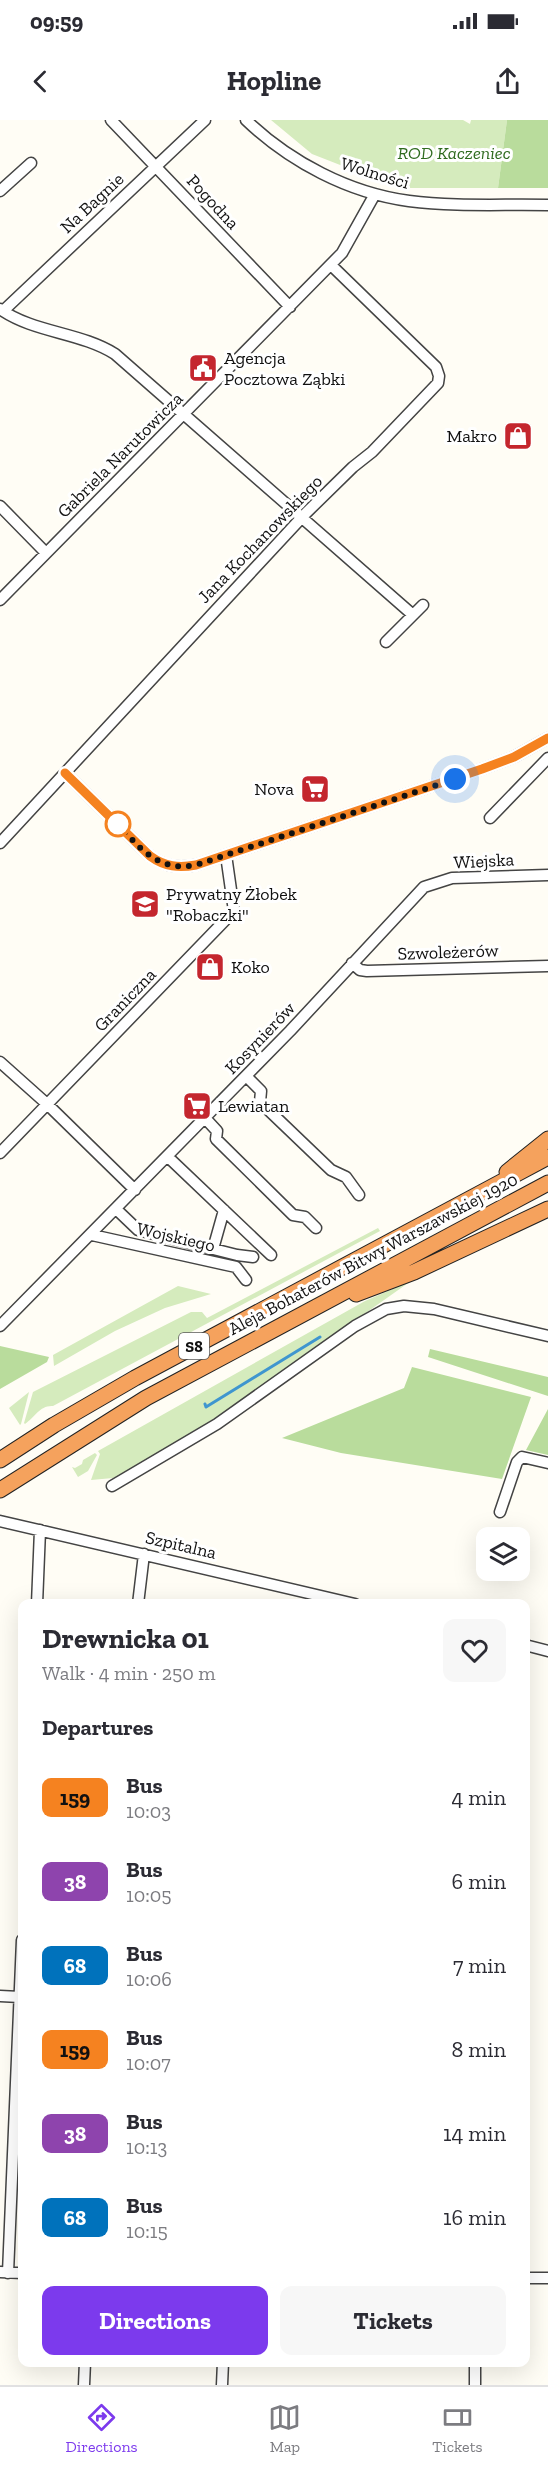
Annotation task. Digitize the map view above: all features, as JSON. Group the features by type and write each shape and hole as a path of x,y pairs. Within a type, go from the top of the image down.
{"highway":[{"path":"492,1186 548,1139"},
{"name":"Aleja Bohaterów Bitwy Warszawskiej 1920","path":"0,1460 135,1378 548,1157"},
{"name":"Aleja Bohaterów Bitwy Warszawskiej 1920","path":"0,1490 146,1398 548,1183"},
{"path":"297,1316 414,1272 548,1209"}],"street":[{"name":"Pogodna","path":"111,120 290,308"},
{"name":"Na Bagnie","path":"1,310 205,120"},
{"name":"Wolności","path":"246,120 279,148 308,166 375,194 410,201 548,205"},
{"path":"0,191 31,163"},
{"name":"Gabriela Narutowicza","path":"0,600 331,265 342,253 375,194"},
{"name":"Jana Kochanowskiego","path":"0,843 302,517 353,466 372,452 433,390 439,376 436,367 331,265"},
{"path":"1,310 111,352 413,615"},
{"path":"0,506 46,553"},
{"path":"386,642 423,605"},
{"path":"65,773 150,856 163,864 182,868 482,769 514,757 548,738"},
{"path":"490,818 548,758"},
{"name":"Graniczna","path":"0,1153 234,911 226,855"},
{"name":"Wiejska","path":"424,887 452,878 548,875"},
{"name":"Kosynierów","path":"0,1326 168,1157 424,887"},
{"name":"Szwoleżerów","path":"352,963 360,970 368,971 548,966"},
{"path":"0,1062 47,1104 135,1190"},
{"path":"246,1076 261,1091 260,1102 331,1170 346,1177 359,1195"},
{"path":"205,1118 218,1131 216,1139 285,1208 293,1215 305,1216 316,1228"},
{"path":"168,1157 271,1255"},
{"path":"116,1209 138,1230 253,1257"},
{"path":"213,1249 224,1210"},
{"name":"Wojskiego","path":"92,1235 236,1267 246,1280"},
{"path":"112,1486 217,1424 361,1322 391,1308 404,1306 434,1309 548,1336"},
{"path":"500,1512 517,1462 522,1457 548,1463"},
{"name":"Szpitalna","path":"0,1521 334,1599"},
{"path":"37,1599 40,1530"},
{"path":"139,1599 144,1554"},
{"path":"530,1646 548,1651"},
{"path":"0,1996 18,1997"},
{"path":"4,2272 18,2031"},
{"path":"530,2278 548,2278"},
{"path":"84,2385 85,2367"},
{"path":"222,2385 223,2367"},
{"path":"475,2367 475,2385"}],"green space":[{"name":"ROD Kaczeniec","path":"271,120 463,120 470,124 471,120 507,120 498,188 399,188 312,154"},
{"path":"507,120 548,120 548,188 498,188"},
{"path":"378,1228 380,1231 53,1406 45,1407 24,1423 33,1392 191,1312 202,1312 207,1318"},
{"path":"411,1281 228,1410 132,1470 113,1478 91,1480 100,1454 98,1451 365,1301"},
{"path":"178,1286 211,1294 165,1308 115,1331 54,1366 53,1355"},
{"path":"0,1346 49,1357 47,1362 0,1389"},
{"path":"430,1349 548,1377 548,1396 428,1357"},
{"path":"412,1367 531,1397 502,1479 341,1453 282,1438 404,1388"},
{"path":"29,1392 21,1424 20,1425 9,1408"},
{"path":"548,1409 548,1455 526,1450"},
{"path":"95,1453 97,1455 88,1471 78,1477 72,1467 75,1468 82,1464 83,1460"}],"waterway":[{"path":"205,1404 206,1407 320,1337"}],"bus line":[{"name":"159","path":"65,773 156,861 182,868 482,769 514,757 548,738"}],"place":[{"name":"Agencja Pocztowa Ząbki","path":"203,368"},
{"name":"Makro","path":"518,436"},
{"name":"Nova","path":"315,789"},
{"name":"Prywatny Żłobek \"Robaczki\"","path":"145,904"},
{"name":"Koko","path":"210,967"},
{"name":"Lewiatan","path":"197,1106"}],"route":[{"path":"118,824 156,861 182,868 455,779"}]}
